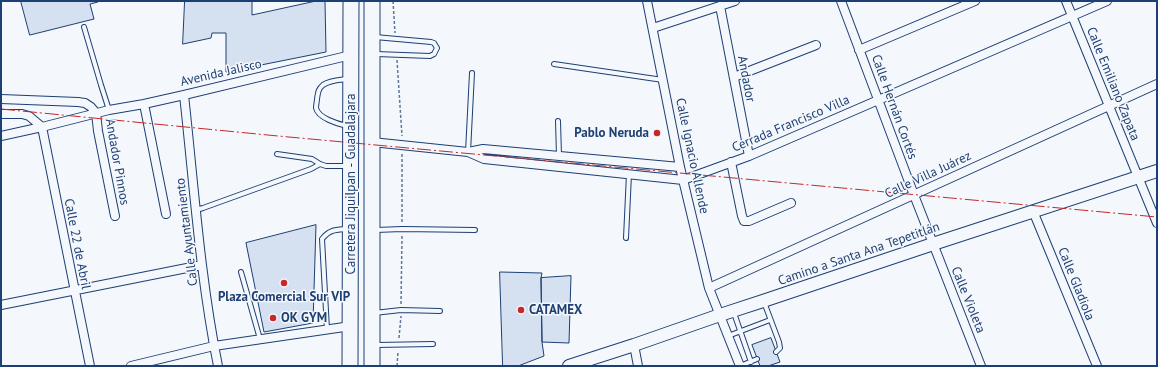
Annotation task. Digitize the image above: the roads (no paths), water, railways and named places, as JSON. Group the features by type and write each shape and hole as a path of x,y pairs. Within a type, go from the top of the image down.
{"highway":[{"name":"Carretera Jiquilpan - Guadalajara","path":"350,366 351,1"},
{"name":"Carretera Jiquilpan - Guadalajara","path":"372,1 372,366"}],"street":[{"name":"Calle Ignacio Allende","path":"647,1 654,28 680,167 709,288 740,366"},
{"path":"654,28 735,1"},
{"name":"Calle Hernán Cortés","path":"841,1 933,244"},
{"path":"859,50 975,1"},
{"name":"Calle Emiliano Zapata","path":"1066,1 1157,223"},
{"name":"Cerrada Francisco Villa","path":"468,152 484,159 683,180 749,156 1107,1"},
{"name":"Andador","path":"720,6 749,156"},
{"path":"734,77 816,45"},
{"name":"Avenida Jalisco","path":"1,136 109,110 184,95 351,55"},
{"name":"Calle Villa Juárez","path":"709,288 1157,84"},
{"name":"Calle Ayuntamiento","path":"184,95 202,265 218,366"},
{"path":"1,99 85,103 96,113"},
{"path":"144,104 166,214"},
{"name":"Andador Pinnos","path":"96,113 98,131 115,216"},
{"path":"1,114 22,114 29,116 42,127"},
{"name":"Calle 22 de Abril","path":"42,127 90,366"},
{"name":"Cerrada Francisco Villa","path":"372,142 468,152 484,149 680,167"},
{"path":"731,162 744,221 749,221 791,203"},
{"name":"Camino a Santa Ana Tepetitlán","path":"570,366 933,244 1157,171"},
{"name":"Calle Gladiola","path":"1033,211 1097,366"},
{"name":"Calle Violeta","path":"933,244 981,366"},
{"path":"1,305 202,265"},
{"path":"131,366 214,346 351,326"},
{"path":"634,345 638,366"}],"lane":[{"path":"84,27 109,110"},
{"path":"372,37 431,42 434,43 437,48 434,54 430,56 372,54"},
{"path":"554,64 663,80"},
{"path":"468,152 472,73"},
{"path":"351,78 332,81 322,86 318,90 316,109 325,118 343,125 351,126"},
{"path":"558,121 560,156"},
{"path":"277,154 312,159 326,166 351,166"},
{"path":"196,210 304,172 320,164"},
{"path":"626,238 629,174"},
{"path":"327,330 322,239 333,231 351,229"},
{"path":"372,230 475,230"},
{"path":"241,272 260,339"},
{"path":"763,301 779,342 780,348 776,352"},
{"path":"372,313 401,310 440,311"},
{"path":"734,311 750,362"},
{"path":"728,336 770,320"},
{"path":"372,345 433,344"},
{"path":"740,366 757,359"}],"place":[{"name":"Pablo Neruda","path":"657,133"},
{"name":"Plaza Comercial Sur VIP","path":"284,283"},
{"name":"CATAMEX","path":"521,310"},
{"name":"OK GYM","path":"273,318"}]}
